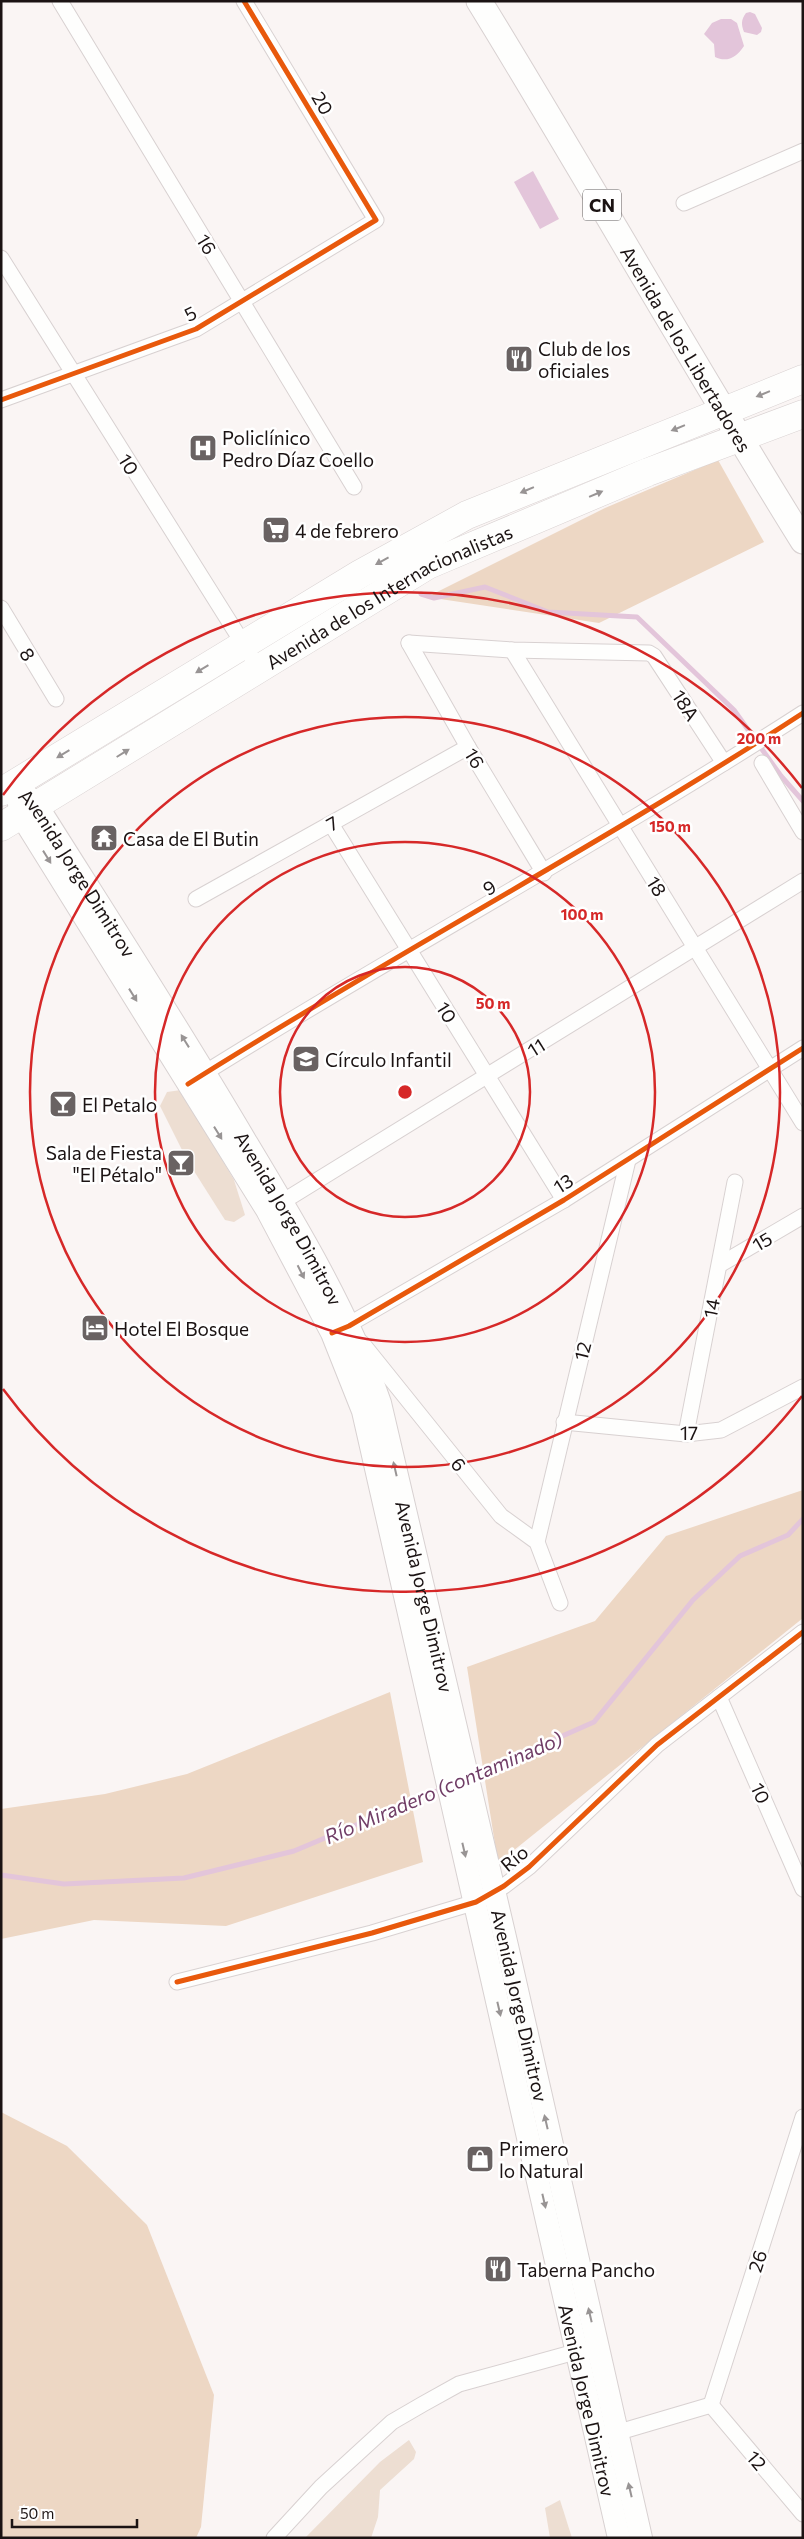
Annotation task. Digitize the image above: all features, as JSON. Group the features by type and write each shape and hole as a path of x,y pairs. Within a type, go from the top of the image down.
{"highway":[{"name":"Avenida de los Internacionalistas","path":"8,788 364,571 467,515 803,379"},
{"name":"Avenida de los Internacionalistas","path":"20,816 428,565 648,472 803,414"}],"main road":[{"name":"Avenida de los Libertadores","path":"479,1 549,114 739,438 803,541"},
{"name":"Avenida Jorge Dimitrov","path":"8,788 20,816 196,1078 275,1206 341,1329 367,1367 380,1403 449,1743 606,2435 619,2538"},
{"name":"Avenida Jorge Dimitrov","path":"606,2435 641,2538"}],"street":[{"name":"16","path":"60,1 354,487"},
{"name":"20","path":"244,1 376,220"},
{"path":"684,202 803,151"},
{"name":"5","path":"1,400 196,329 376,220"},
{"name":"10","path":"1,258 258,669"},
{"name":"8","path":"1,608 56,699"},
{"name":"16","path":"512,650 409,643 468,747 544,872"},
{"name":"18A","path":"512,650 644,652 654,656 724,763"},
{"name":"18","path":"512,650 803,1123"},
{"name":"9","path":"196,1078 544,872 803,713"},
{"name":"7","path":"196,899 468,747"},
{"path":"762,763 803,832"},
{"name":"10","path":"331,824 564,1200"},
{"name":"11","path":"275,1206 803,881"},
{"name":"13","path":"341,1329 564,1200 803,1048"},
{"name":"12","path":"537,1542 564,1422 611,1239 628,1160"},
{"name":"14","path":"686,1434 721,1264 735,1182"},
{"name":"15","path":"721,1264 803,1216"},
{"name":"6","path":"341,1329 501,1516 537,1542"},
{"name":"17","path":"564,1422 686,1434 721,1430 730,1427 803,1387"},
{"path":"537,1542 560,1603"},
{"name":"Río","path":"177,1982 372,1933 485,1897 529,1867 658,1745 803,1632"},
{"name":"10","path":"719,1696 803,1889"},
{"name":"26","path":"711,2405 803,2117"},
{"path":"274,2538 321,2486 400,2418 459,2384 587,2348"},
{"path":"606,2435 711,2405"},
{"name":"12","path":"711,2405 803,2514"}],"shaded area":[{"path":"746,13 755,14 762,28 761,32 757,35 744,32 743,29 743,18"},
{"path":"721,19 731,19 737,23 744,46 735,56 728,59 715,57 714,44 704,34 712,23"},
{"path":"533,171 559,219 540,229 514,182"},
{"path":"718,460 764,542 599,623 427,597 605,508"},
{"path":"181,1090 234,1180 245,1215 234,1222 225,1220 187,1160 160,1106 167,1092"},
{"path":"803,1490 803,1618 498,1863 467,1667 595,1621 666,1536"},
{"path":"390,1692 423,1862 226,1926 94,1920 1,1939 1,1809 105,1794 187,1774"},
{"path":"1,2112 67,2146 147,2225 214,2395 201,2527 196,2538 1,2538"},
{"path":"409,2440 416,2452 414,2459 380,2490 378,2517 371,2538 305,2538 380,2462"},
{"path":"560,2500 572,2538 550,2538 545,2508"}],"waterway":[{"path":"421,594 434,598 485,587 548,612 637,617 734,710 781,776 803,801"},
{"name":"Río Miradero (contaminado)","path":"472,1776 594,1722 693,1600 740,1556 788,1535 803,1519"},
{"name":"Río Miradero (contaminado)","path":"1,1875 64,1884 184,1878 294,1851 444,1788"}],"cycle path":[{"path":"1,400 196,329 376,220 244,1"},
{"path":"188,1084 341,990 651,808 803,713"},
{"path":"332,1333 349,1326 564,1200 803,1048"},
{"path":"177,1982 372,1933 476,1902 504,1886 529,1867 657,1745 803,1632"}],"place":[{"name":"Club de los oficiales","path":"519,359"},
{"name":"Policlínico Pedro Díaz Coello","path":"203,448"},
{"name":"4 de febrero","path":"276,530"},
{"name":"Casa de El Butin","path":"104,838"},
{"name":"Círculo Infantil","path":"306,1059"},
{"name":"El Petalo","path":"63,1104"},
{"name":"Sala de Fiesta \"El Pétalo\"","path":"181,1163"},
{"name":"Hotel El Bosque","path":"95,1328"},
{"name":"Primero lo Natural","path":"480,2159"},
{"name":"Taberna Pancho","path":"498,2269"}]}
